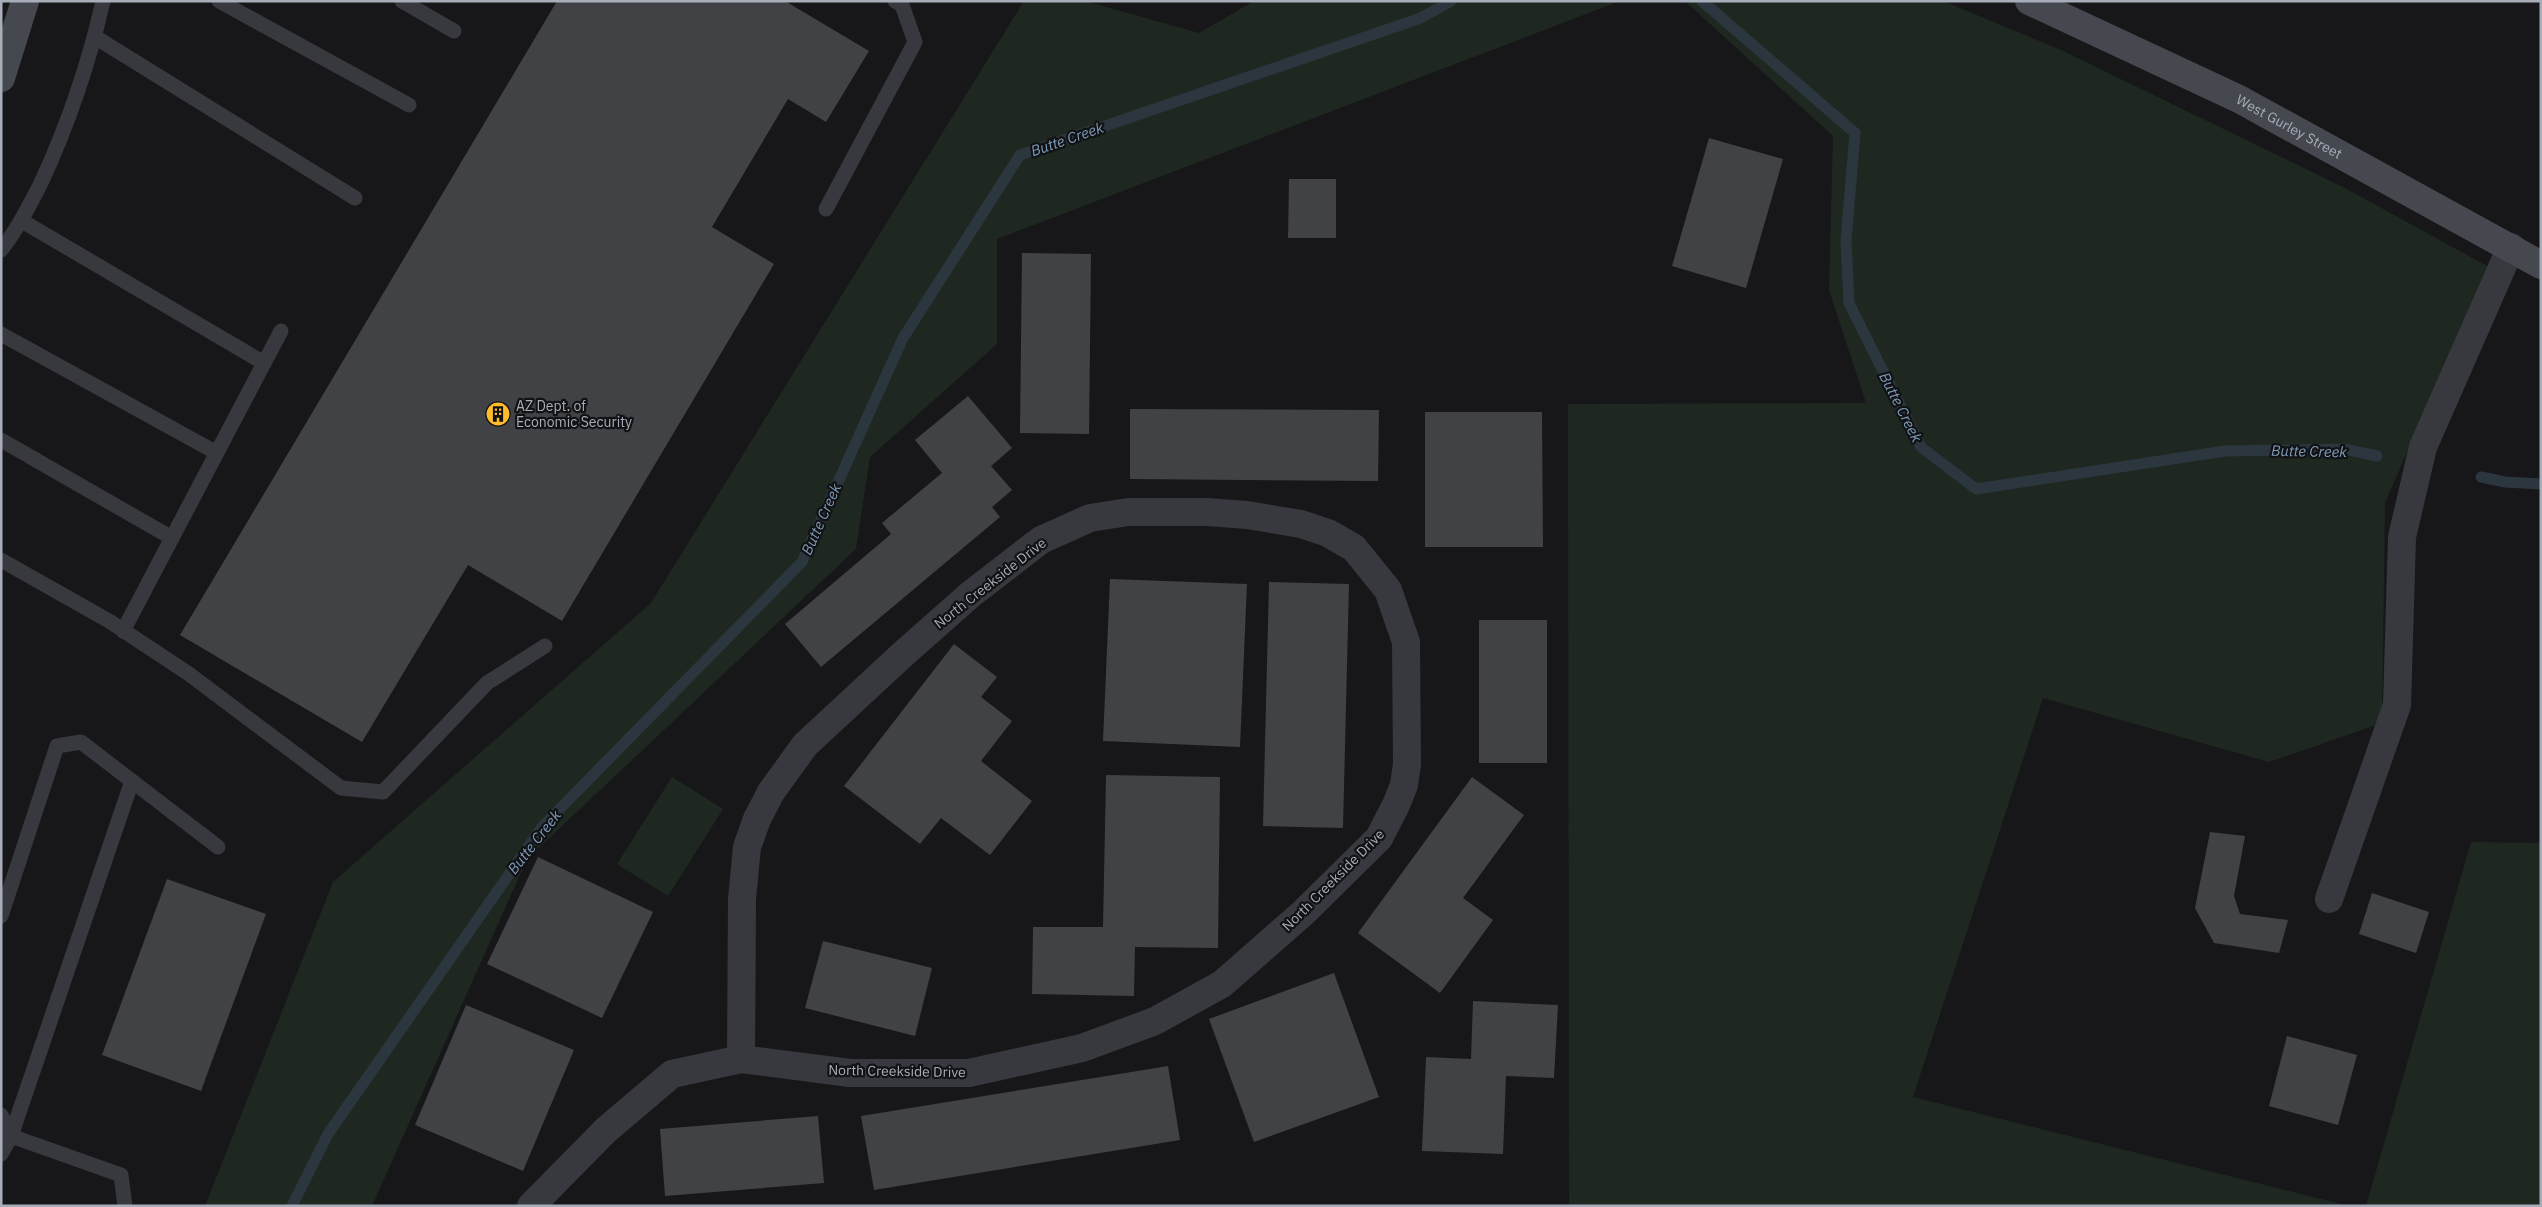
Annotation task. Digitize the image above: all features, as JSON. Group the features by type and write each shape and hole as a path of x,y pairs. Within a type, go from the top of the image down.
{"main road":[{"path":"1,78 26,1"},
{"name":"West Gurley Street","path":"2029,1 2239,100 2541,265"}],"street":[{"path":"2329,899 2397,705 2402,537 2422,448 2511,247"},
{"name":"North Creekside Drive","path":"531,1206 606,1130 672,1074 741,1059 850,1073 969,1073 1082,1048 1155,1021 1222,984 1303,913 1379,838 1396,805 1404,785 1407,764 1406,642 1388,590 1354,548 1328,533 1301,524 1246,515 1207,512 1128,512 1090,518 1041,540 964,600 819,732 806,745 771,792 757,819 748,847 742,899 741,1059"}],"lane":[{"path":"1,250 22,221 59,144 90,60 104,1"},
{"path":"219,1 409,105"},
{"path":"402,1 454,31"},
{"path":"826,208 915,42 902,5 895,1"},
{"path":"95,37 355,198"},
{"path":"22,221 264,363"},
{"path":"123,630 281,331"},
{"path":"1,334 217,453"},
{"path":"1,440 172,538"},
{"path":"1,560 123,630 189,674 341,788 383,792 488,683 546,646"},
{"path":"1,916 57,746 81,742 218,847"},
{"path":"1,1154 12,1136 132,781"},
{"path":"1,1116 12,1136 120,1175 125,1206"}],"shaded area":[{"path":"1024,1 1085,1 1199,33 1254,1 1620,1 997,239 997,344 870,457 856,549 527,859 372,1206 205,1206 333,882 651,603"},
{"path":"1685,1 1943,1 2061,50 2345,188 2487,266 2385,503 2382,723 2269,762 2043,698 1913,1097 2349,1206 1569,1206 1568,404 1866,403 1829,290 1833,136"},
{"path":"672,777 723,809 668,896 617,864"},
{"path":"2471,842 2541,843 2541,1206 2366,1206"}],"building":[{"name":"AZ Dept. of Economic Security","path":"557,1 785,1 869,51 826,122 788,99 712,227 774,264 562,621 468,565 362,742 180,635"},
{"path":"1709,138 1783,159 1746,288 1672,266"},
{"path":"1289,179 1336,179 1336,238 1288,238"},
{"path":"1022,253 1091,254 1089,434 1020,433"},
{"path":"968,396 1012,448 991,466 1012,490 992,507 1000,517 821,667 785,624 891,534 882,523 942,473 915,440"},
{"path":"1130,409 1379,410 1378,481 1130,479"},
{"path":"1425,412 1542,412 1543,547 1425,547"},
{"path":"1110,579 1247,584 1240,747 1103,741"},
{"path":"1269,582 1349,584 1343,828 1263,826"},
{"path":"1479,620 1547,620 1547,763 1479,763"},
{"path":"954,644 997,677 981,697 1012,721 981,761 1032,801 990,855 941,818 920,844 844,786"},
{"path":"1106,775 1220,777 1218,948 1135,947 1134,996 1032,994 1033,927 1103,927"},
{"path":"1472,777 1524,815 1463,898 1493,920 1440,993 1358,933"},
{"path":"2210,832 2245,836 2234,896 2240,914 2288,920 2279,953 2214,943 2195,908"},
{"path":"538,857 653,912 602,1018 487,964"},
{"path":"167,879 266,914 201,1091 102,1055"},
{"path":"2372,893 2429,912 2416,953 2359,934"},
{"path":"823,941 932,968 915,1036 805,1008"},
{"path":"1334,973 1379,1097 1254,1142 1209,1019"},
{"path":"1473,1001 1558,1005 1554,1078 1506,1076 1503,1154 1422,1151 1426,1057 1471,1059"},
{"path":"466,1005 574,1050 523,1171 415,1125"},
{"path":"2287,1036 2357,1055 2338,1125 2269,1106"},
{"path":"1168,1066 1180,1140 874,1190 861,1116"},
{"path":"818,1116 824,1183 665,1196 660,1129"}],"waterway":[{"name":"Butte Creek","path":"292,1206 328,1134 542,827 802,562 903,338 1020,155 1421,18 1451,1"},
{"name":"Butte Creek","path":"1702,1 1855,133 1846,240 1849,303 1921,447 1976,489 2225,451 2344,449 2377,456"},
{"name":"Butte Creek","path":"2481,477 2505,482 2541,484"}],"place":[{"name":"AZ Dept. of Economic Security","path":"498,414"}]}
